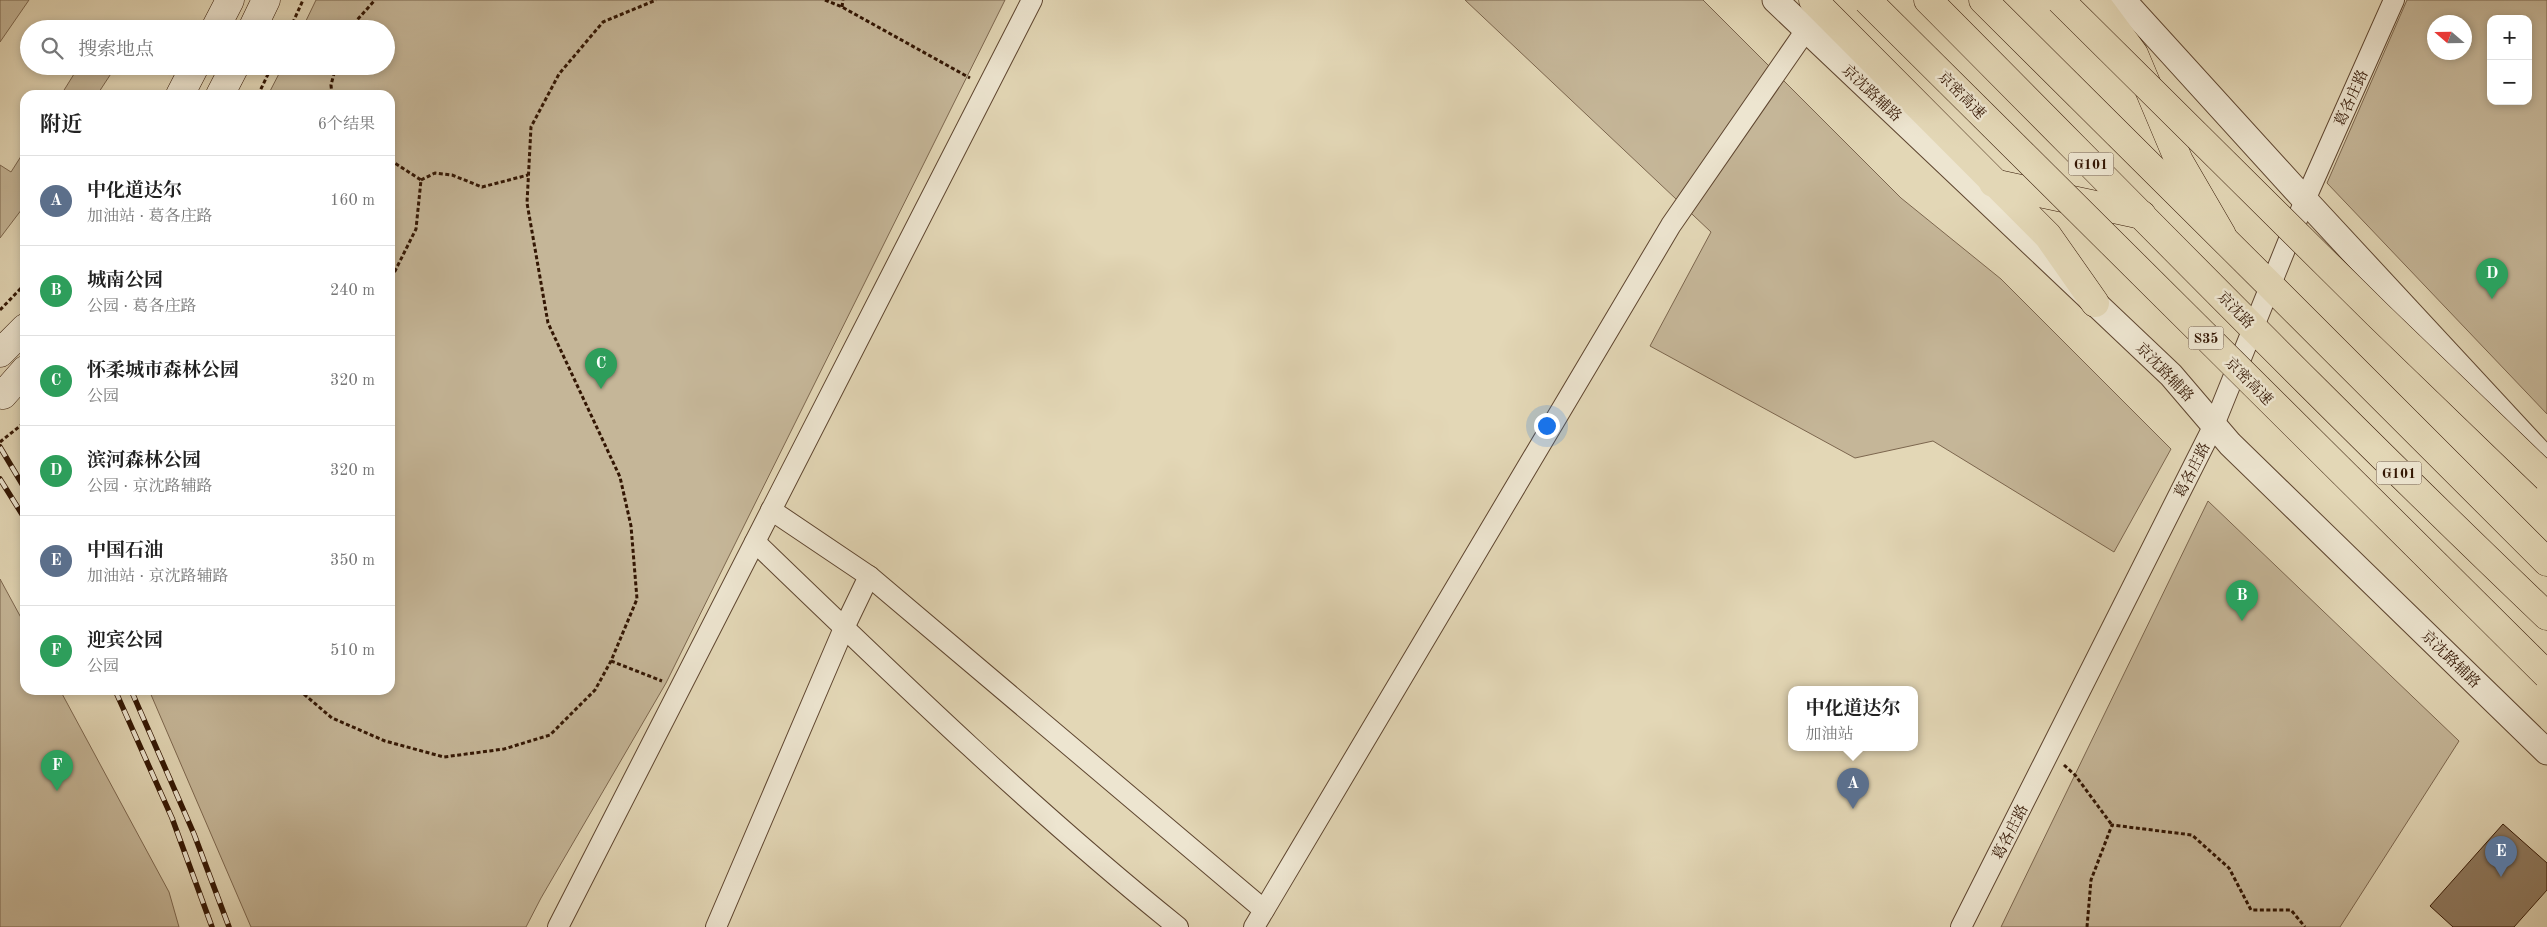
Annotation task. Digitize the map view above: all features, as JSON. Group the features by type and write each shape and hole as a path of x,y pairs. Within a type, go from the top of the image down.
{"highway":[{"path":"1813,0 1992,183 2048,236 2095,303"},
{"name":"京密高速","path":"1867,0 2547,675"},
{"name":"京沈路","path":"1928,0 2457,531 2547,616"},
{"name":"G101","path":"1982,0 2222,235 2271,288 2547,562"},
{"path":"2060,0 2377,314 2547,478"},
{"path":"2094,0 2134,54 2179,161 2222,235"},
{"path":"1992,183 2142,215"}],"main road":[{"path":"220,20 230,0"},
{"path":"256,20 266,0"},
{"path":"183,90 190,75"},
{"path":"223,90 230,75"},
{"path":"0,353 20,333"},
{"path":"3,395 20,376"}],"street":[{"path":"558,927 1032,0"},
{"name":"京沈路辅路","path":"1775,0 2171,375 2230,444 2547,752"},
{"path":"2123,0 2547,461"},
{"name":"葛各庄路","path":"1961,927 2214,425 2305,200 2394,0"},
{"path":"771,510 869,576 1259,919 1671,225 1806,30"},
{"path":"755,542 897,679 1116,877 1178,927"},
{"path":"716,927 844,628 869,576"}],"path":[{"path":"294,20 303,0"},
{"path":"357,20 375,0"},
{"path":"305,695 332,718 385,741 444,757 504,748 550,735 595,690 611,662 637,599 632,526 620,478 548,324 527,203 531,127 559,74 603,22 656,0"},
{"path":"825,0 842,7 967,76 986,90"},
{"path":"842,7 843,0"},
{"path":"260,90 268,75"},
{"path":"332,90 334,75"},
{"path":"395,163 421,180"},
{"path":"421,180 435,173 452,175 482,187 528,175"},
{"path":"395,271 416,229 421,180"},
{"path":"0,310 20,289"},
{"path":"0,442 20,426"},
{"path":"611,662 680,688"},
{"path":"2050,752 2075,775 2112,825 2192,835 2229,868 2251,910 2290,910 2305,927"},
{"path":"2087,927 2091,880 2112,825"}],"shaded area":[{"path":"0,0 29,0 0,42"},
{"path":"316,0 1005,0 666,683 526,927 251,927 151,695 395,695 395,90 271,90 278,75 395,75 395,20 306,20"},
{"path":"1465,0 1703,0 1901,198 2001,279 2171,449 2114,552 1933,441 1855,458 1650,346 1711,232"},
{"path":"2407,0 2547,0 2547,414 2327,183"},
{"path":"73,75 110,75 100,90 64,90"},
{"path":"20,158 20,212 0,238 0,165 11,172"},
{"path":"2208,501 2459,741 2340,927 2001,927"},
{"path":"0,579 20,616 20,695 63,695 169,892 179,927 0,927"}],"building":[{"path":"2503,824 2547,863 2547,890 2514,927 2453,927 2430,906"}],"railway":[{"path":"0,447 20,481"},
{"path":"0,479 20,511"},
{"path":"117,695 172,818 212,927"},
{"path":"133,695 194,834 229,927"}],"place":[{"name":"滨河森林公园","path":"2492,299"},
{"name":"怀柔城市森林公园","path":"601,389"},
{"name":"城南公园","path":"2242,621"},
{"name":"迎宾公园","path":"57,791"},
{"name":"中化道达尔","path":"1853,809"},
{"name":"中国石油","path":"2501,877"}]}
